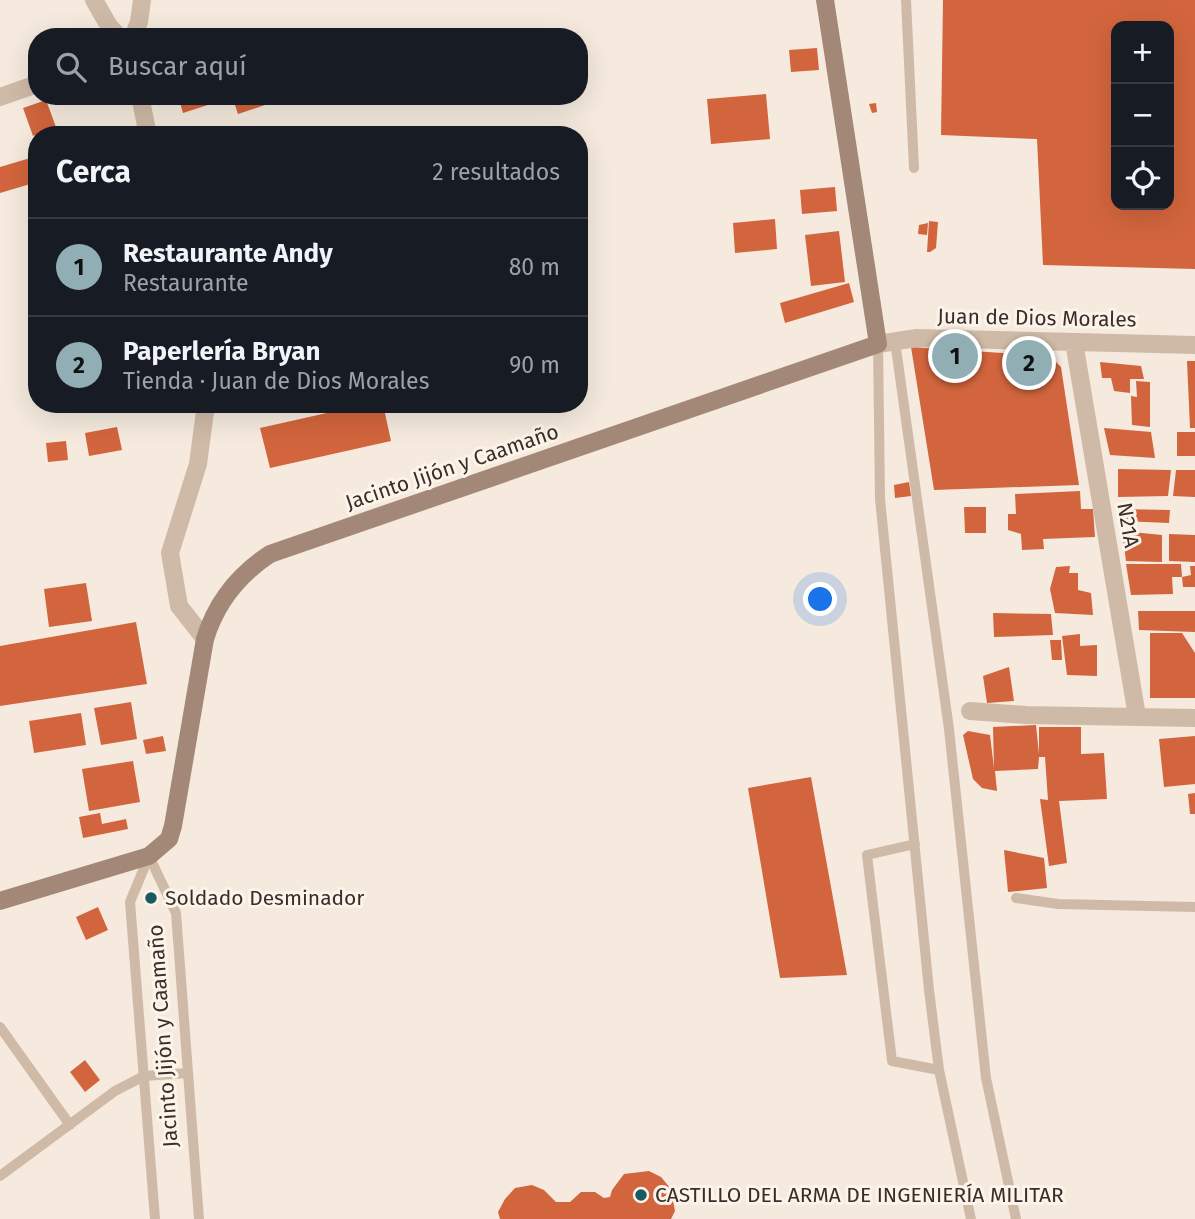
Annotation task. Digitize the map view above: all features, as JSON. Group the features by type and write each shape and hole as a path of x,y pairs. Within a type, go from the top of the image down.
{"street":[{"path":"94,0 111,28"},
{"path":"137,28 142,0"},
{"path":"825,0 886,342"},
{"path":"0,97 28,87"},
{"path":"141,105 146,126"},
{"name":"Juan de Dios Morales","path":"886,342 917,338 1195,345"},
{"name":"Jacinto Jijón y Caamaño","path":"149,856 169,839 173,826 205,639 213,614 229,591 255,564 270,554 886,342"},
{"name":"N21A","path":"1074,342 1138,716"},
{"path":"205,413 198,464 170,553 179,606 205,639"},
{"path":"970,711 1026,715 1195,718"},
{"path":"0,901 149,856"}],"lane":[{"path":"906,0 914,168"},
{"path":"886,342 880,499 939,1070 971,1219"},
{"path":"886,342 949,729 986,1078 1013,1218"},
{"path":"915,844 867,855 892,1061 939,1070"},
{"name":"Jacinto Jijón y Caamaño","path":"149,856 176,913 199,1219"},
{"name":"Jacinto Jijón y Caamaño","path":"149,856 130,902 155,1219"},
{"path":"1016,898 1058,904 1195,907"},
{"path":"0,1027 4,1039 70,1125"},
{"path":"0,1176 115,1091 144,1076 188,1073"}],"building":[{"path":"943,0 1195,0 1195,269 1043,265 1037,139 941,135"},
{"path":"817,48 819,70 791,72 789,50"},
{"path":"766,94 770,139 711,144 707,99"},
{"path":"876,103 877,112 872,113 869,104"},
{"path":"48,105 56,126 29,126 23,108"},
{"path":"181,105 208,105 183,113"},
{"path":"235,105 265,105 238,114"},
{"path":"28,159 28,185 0,193 0,167"},
{"path":"835,187 837,211 802,214 800,190"},
{"path":"775,219 777,249 735,253 733,223"},
{"path":"929,221 938,222 936,248 927,252"},
{"path":"928,223 927,235 918,234 919,225"},
{"path":"839,231 845,282 811,286 805,235"},
{"path":"849,283 854,302 785,323 780,303"},
{"path":"911,347 1050,356 1061,367 1079,485 934,490"},
{"path":"1187,361 1195,361 1195,428 1190,428"},
{"path":"1100,362 1141,366 1144,379 1130,379 1130,393 1114,391 1111,378 1102,378"},
{"path":"1136,381 1150,382 1150,427 1132,425 1131,396 1137,397"},
{"path":"327,413 385,413 391,441 270,468 260,428"},
{"path":"117,427 122,450 89,456 85,433"},
{"path":"1104,428 1151,432 1155,458 1110,455"},
{"path":"1177,432 1195,432 1195,456 1177,456"},
{"path":"66,441 68,460 48,462 46,443"},
{"path":"1118,469 1171,470 1168,496 1118,497"},
{"path":"1176,470 1195,470 1195,497 1173,496"},
{"path":"909,482 911,496 895,498 894,485"},
{"path":"1080,491 1081,509 1093,509 1095,537 1043,539 1044,549 1022,550 1021,534 1008,530 1008,514 1016,514 1015,494"},
{"path":"964,507 986,507 986,533 965,533"},
{"path":"1121,509 1170,510 1169,523 1122,521"},
{"path":"1122,531 1162,535 1162,562 1126,561"},
{"path":"1169,534 1195,535 1195,562 1169,561"},
{"path":"1126,564 1181,564 1182,577 1172,577 1173,594 1131,595"},
{"path":"1070,566 1069,573 1078,573 1078,590 1091,593 1093,615 1055,613 1050,589 1056,567"},
{"path":"1190,566 1195,566 1195,587 1183,587 1182,577 1191,575"},
{"path":"86,583 92,621 49,627 44,589"},
{"path":"1138,611 1195,611 1195,632 1139,630"},
{"path":"993,613 1051,614 1053,635 994,637"},
{"path":"136,622 147,684 0,706 0,646"},
{"path":"1150,633 1182,633 1195,653 1195,698 1150,698"},
{"path":"1080,634 1080,646 1097,645 1097,676 1067,675 1062,636"},
{"path":"1050,640 1061,640 1062,660 1052,660"},
{"path":"1009,667 1014,701 987,703 983,676"},
{"path":"131,702 137,739 101,745 94,708"},
{"path":"81,713 86,745 34,753 29,721"},
{"path":"1036,725 1039,754 1039,727 1081,727 1081,754 1104,753 1107,799 1059,801 1067,863 1049,866 1040,799 1048,800 1045,757 1039,757 1038,769 995,771 997,791 982,788 973,779 963,735 968,731 990,735 994,768 993,727"},
{"path":"163,736 166,751 146,754 143,740"},
{"path":"1195,736 1195,784 1164,787 1159,739"},
{"path":"133,761 140,802 89,811 82,769"},
{"path":"811,777 847,975 780,978 748,788"},
{"path":"1195,793 1195,814 1190,814 1188,794"},
{"path":"100,813 102,824 126,819 128,829 83,838 79,817"},
{"path":"1004,850 1044,858 1047,888 1008,892"},
{"path":"98,907 108,930 86,940 76,917"},
{"path":"85,1060 100,1080 85,1092 70,1072"},
{"name":"CASTILLO DEL ARMA DE INGENIERÍA MILITAR","path":"649,1171 661,1177 671,1189 675,1211 671,1219 500,1219 498,1212 515,1188 532,1185 544,1190 556,1202 570,1202 581,1192 595,1192 604,1198 610,1197 624,1174"}],"place":[{"name":"Restaurante Andy","path":"955,356"},
{"name":"Paperlería Bryan","path":"1029,363"},
{"name":"Soldado Desminador","path":"151,898"},
{"name":"CASTILLO DEL ARMA DE INGENIERÍA MILITAR","path":"641,1195"}]}
